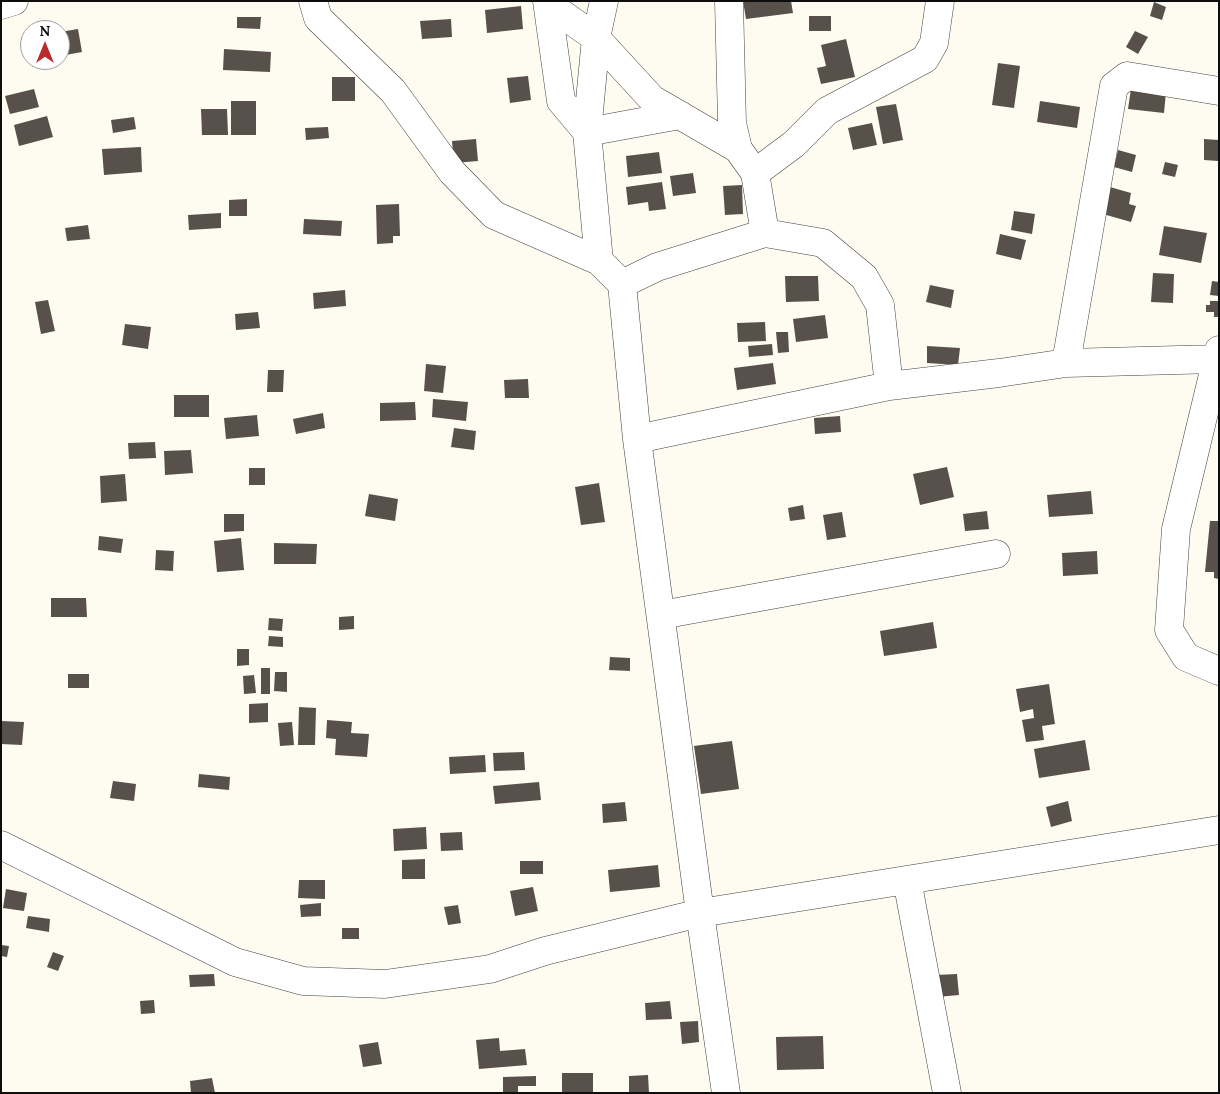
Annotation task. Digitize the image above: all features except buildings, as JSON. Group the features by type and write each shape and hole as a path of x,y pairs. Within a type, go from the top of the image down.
{"street":[{"path":"1,5 14,1"},
{"path":"313,1 318,18 393,90 452,172 494,215 599,261 622,284 637,439 726,1093"},
{"path":"599,261 586,132 596,38 604,1"},
{"path":"730,1 732,123 738,149 755,173 766,233"},
{"path":"755,173 794,144 827,110 924,59 934,43 940,1"},
{"path":"548,3 562,101 586,132"},
{"path":"548,3 596,38 652,99 738,149"},
{"path":"1066,363 1114,86 1127,76 1219,91"},
{"path":"586,132 680,115"},
{"path":"622,284 657,267 766,233 822,244 864,277 880,305 889,386"},
{"path":"637,439 889,386 1066,363 1217,354 1176,529 1169,630 1186,658 1219,671"},
{"path":"661,614 996,554"},
{"path":"1,845 235,962 303,981 385,984 490,969 545,951 700,913 1219,830"},
{"path":"907,880 947,1093"}]}
